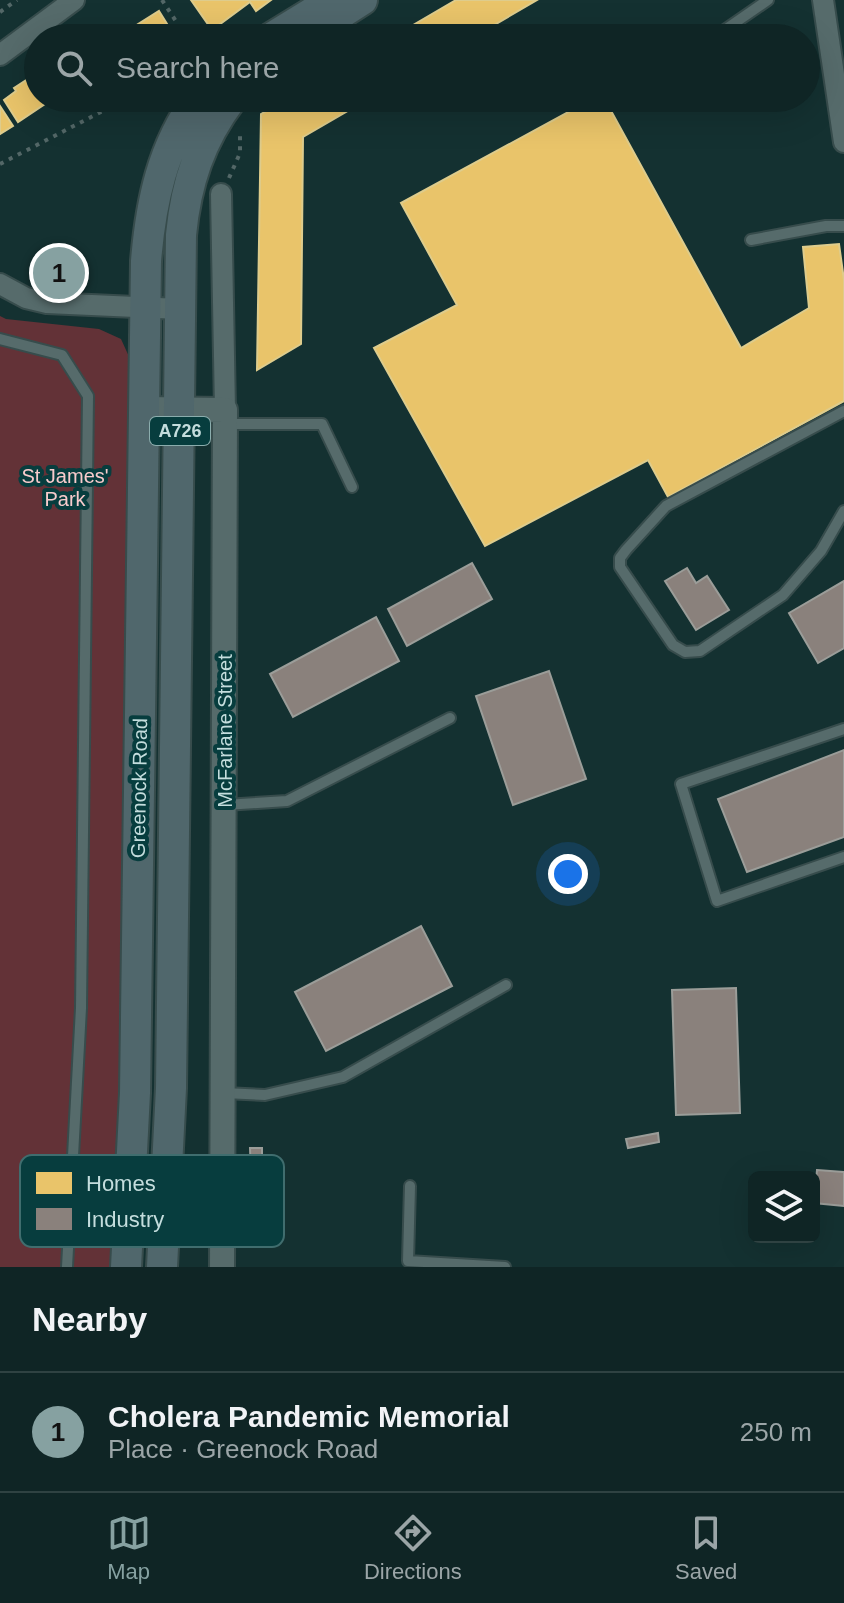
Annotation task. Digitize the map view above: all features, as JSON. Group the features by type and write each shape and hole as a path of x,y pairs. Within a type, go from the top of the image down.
{"main road":[{"path":"294,24 333,0"},
{"path":"324,24 362,0"},
{"name":"Greenock Road","path":"132,1155 147,248 156,188 173,139 189,112"},
{"name":"Greenock Road","path":"168,1155 181,411 181,235 188,185 201,146 236,112"},
{"name":"Greenock Road","path":"126,1267 127,1247"},
{"name":"Greenock Road","path":"162,1267 163,1247"}],"street":[{"path":"42,24 74,0"},
{"path":"823,0 838,59 844,142"},
{"path":"0,55 24,37"},
{"name":"McFarlane Street","path":"221,194 225,417 223,1155"},
{"path":"0,284 26,298 47,303 180,309"},
{"path":"143,409 225,417"},
{"name":"McFarlane Street","path":"222,1247 222,1267"}],"lane":[{"path":"733,24 768,0"},
{"path":"751,240 826,226 844,226"},
{"path":"0,339 62,355 88,396 81,1008 73,1155"},
{"path":"844,411 666,506 626,550 620,558 620,567 673,645 685,652 700,651 783,595 821,551 844,511"},
{"path":"225,417 322,424 352,487"},
{"path":"225,805 287,801 450,718"},
{"path":"844,729 681,784 717,901 844,857"},
{"path":"224,1093 265,1095 343,1077 506,985"},
{"path":"410,1186 408,1261 505,1267"},
{"path":"67,1267 68,1247"}],"path":[{"path":"0,12 17,0"},
{"path":"162,0 178,24"},
{"path":"0,164 101,112"},
{"path":"221,194 240,153 236,112"}],"green space":[{"name":"St James' Park","path":"0,316 99,329 121,339 131,361 118,1155 20,1155 20,1247 113,1247 112,1267 0,1267"}],"building: Homes":[{"path":"191,0 271,0 256,11 250,2 220,24 208,24"},
{"path":"456,0 537,0 496,24 415,24"},
{"path":"159,11 167,24 138,24"},
{"path":"24,81 24,112 33,112 18,122 4,100 16,91 14,88"},
{"path":"0,106 13,126 0,134"},
{"path":"346,112 303,137 301,344 257,370 261,114"},
{"path":"568,112 612,112 741,348 809,308 803,247 839,244 844,280 844,401 668,497 648,460 485,546 374,348 457,305 401,203"}],"building: Industry":[{"path":"472,563 492,599 407,646 388,609"},
{"path":"687,568 696,583 707,576 729,610 696,630 665,581"},
{"path":"844,581 844,648 818,663 789,613"},
{"path":"376,617 399,661 293,717 270,674"},
{"path":"549,671 586,779 513,805 476,696"},
{"path":"844,750 844,837 747,872 718,799"},
{"path":"421,926 452,986 326,1051 295,992"},
{"path":"736,988 740,1113 676,1115 672,990"},
{"path":"658,1133 659,1142 628,1148 626,1139"},
{"path":"250,1148 262,1148 262,1155 250,1155"},
{"path":"817,1170 844,1172 844,1206 820,1204 820,1171"}],"place":[{"name":"Cholera Pandemic Memorial","path":"59,273"}]}
